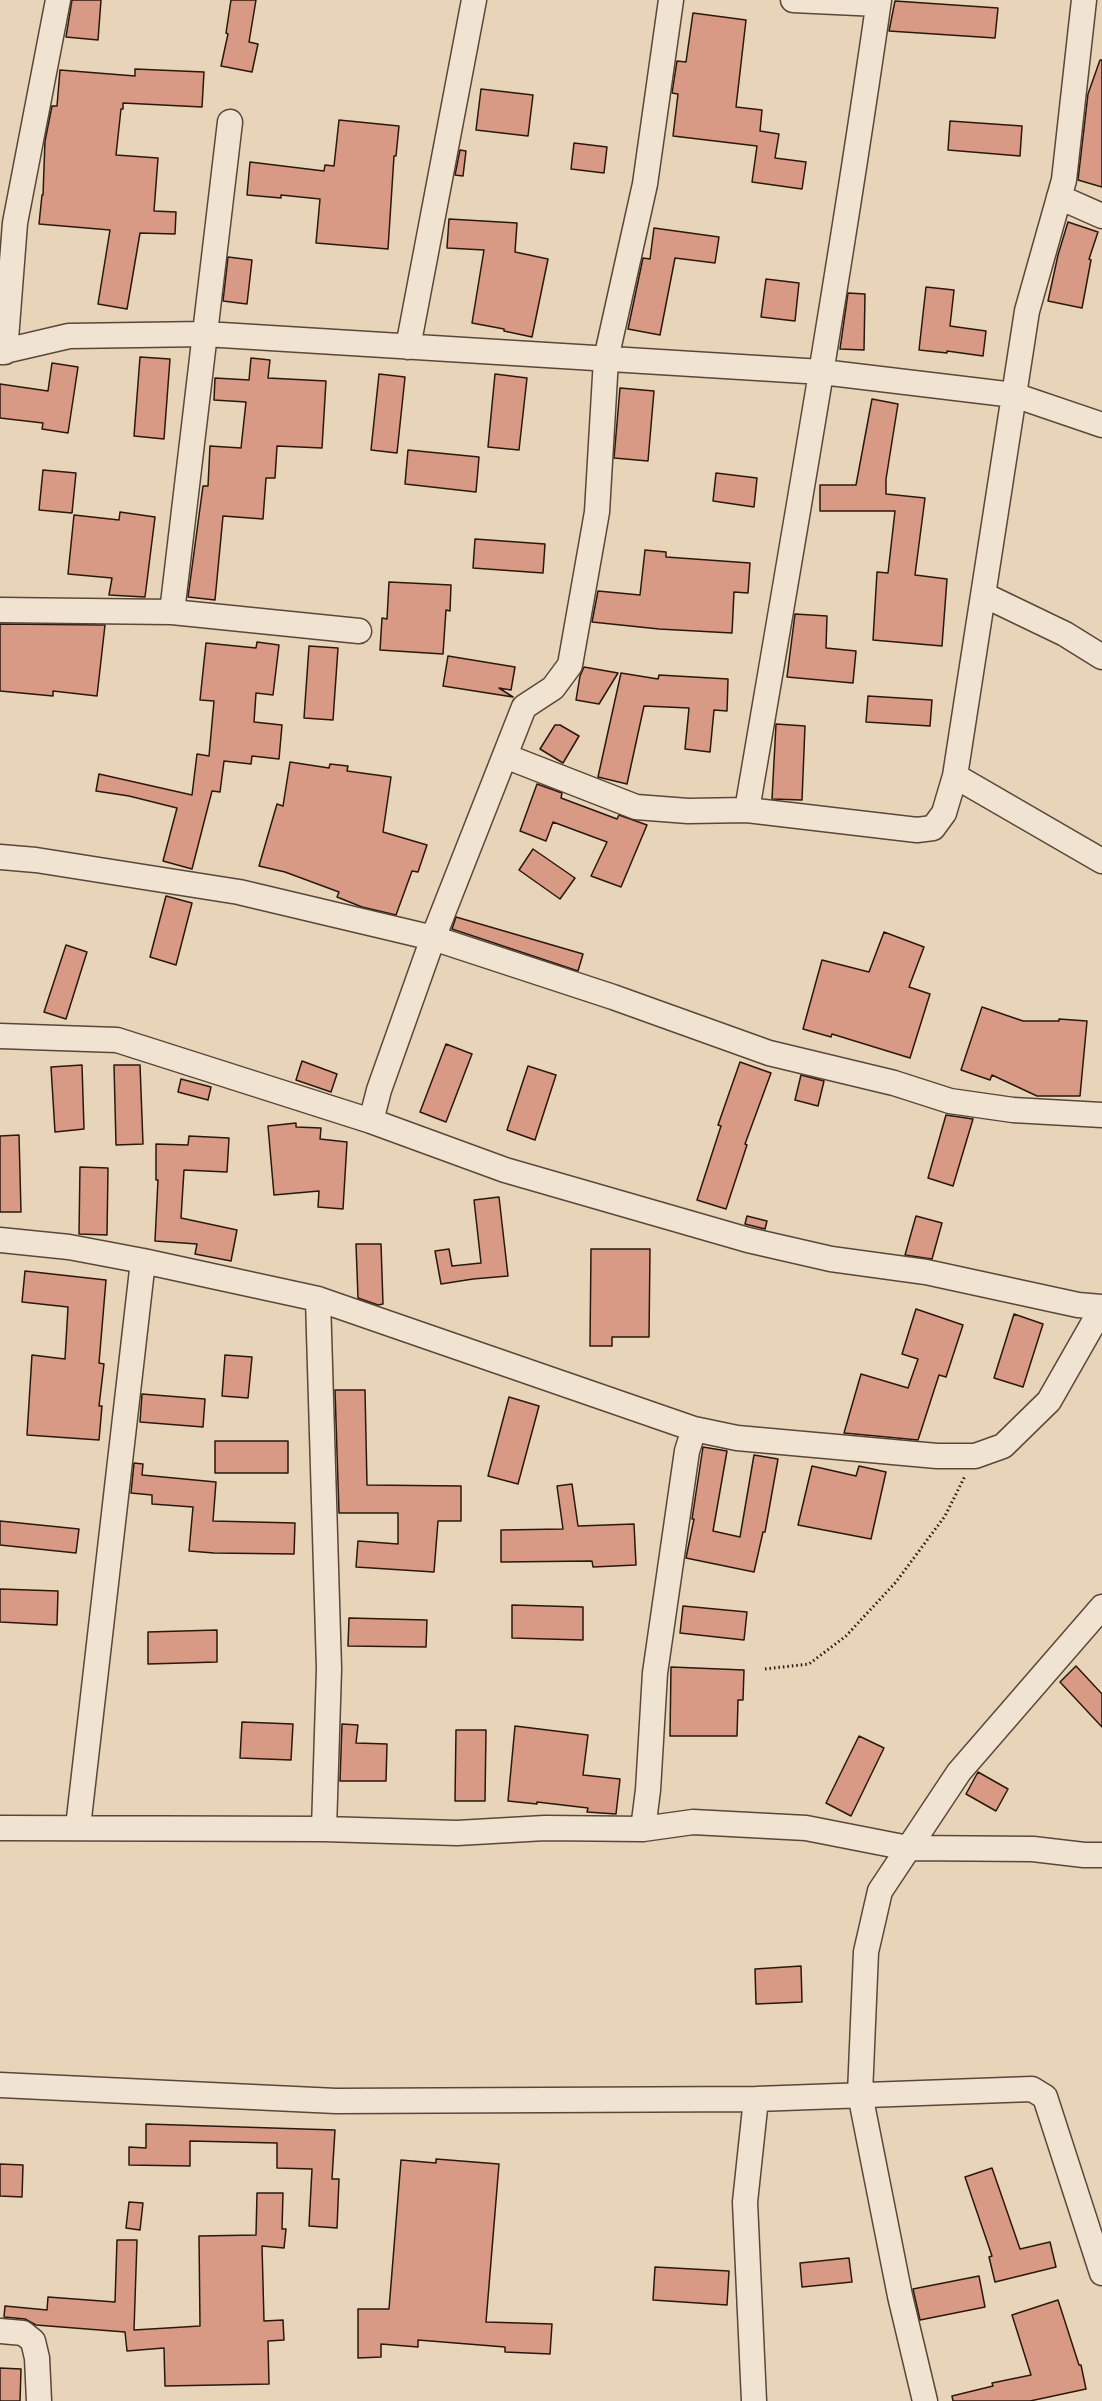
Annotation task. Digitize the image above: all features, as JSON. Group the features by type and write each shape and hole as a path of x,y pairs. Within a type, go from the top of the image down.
{"street":[{"path":"58,0 15,223 2,352 69,336 205,334 822,372 1014,396 1102,425"},
{"path":"408,347 474,0"},
{"path":"371,1121 433,938 524,707 553,688 570,665 597,512 606,359 645,184 671,0"},
{"path":"747,810 822,372 860,139 879,2 793,0"},
{"path":"505,756 636,807 688,811 747,810 917,830 933,828 944,813 955,776 1027,311 1064,180 1084,0"},
{"path":"172,612 230,122"},
{"path":"1059,197 1102,216"},
{"path":"984,595 1065,634 1102,657"},
{"path":"0,610 172,612 359,631"},
{"path":"955,776 1102,861"},
{"path":"0,857 36,860 239,892 433,938 613,997 769,1053 894,1083 950,1101 977,1106 1102,1115"},
{"path":"0,1036 117,1041 371,1121 505,1170 747,1240 831,1259 926,1272 1078,1305 1102,1307 1049,1401 1003,1446 975,1456 937,1456 737,1438 694,1429 318,1299 69,1247 0,1240"},
{"path":"78,1827 143,1261"},
{"path":"318,1299 329,1669 324,1829"},
{"path":"643,1829 648,1790 655,1673 687,1451 694,1429"},
{"path":"925,2401 900,2296 860,2094 866,1952 880,1891 959,1772 1102,1607"},
{"path":"0,1828 324,1829 457,1833 545,1828 643,1829 693,1822 806,1828 908,1848 1033,1850 1084,1855 1102,1854"},
{"path":"0,2085 336,2101 756,2099 1032,2089 1045,2097 1102,2273"},
{"path":"754,2401 745,2202 756,2099"},
{"path":"0,2331 23,2333 33,2341 38,2358 39,2401"}],"path":[{"path":"765,1669 809,1664 846,1636 896,1582 945,1516 975,1456"}],"building":[{"path":"72,0 101,0 98,40 66,37"},
{"path":"231,0 256,0 249,42 258,44 252,72 221,66 228,34 226,33"},
{"path":"895,1 998,8 995,38 889,31"},
{"path":"693,13 746,20 736,107 762,110 760,131 779,134 775,158 806,162 802,189 752,182 757,146 673,136 678,94 672,93 677,61 686,62"},
{"path":"1100,60 1102,60 1102,187 1078,180 1088,94"},
{"path":"135,69 204,72 202,107 123,103 123,109 121,109 116,155 158,158 154,211 176,212 175,234 140,233 127,309 98,304 110,230 39,224 43,195 45,141 52,106 57,106 60,70 135,76"},
{"path":"481,89 533,95 528,136 476,130"},
{"path":"339,120 399,126 396,156 394,156 388,249 316,243 320,199 281,195 281,198 247,195 250,162 324,171 325,165 334,166"},
{"path":"950,121 1022,126 1020,156 948,150"},
{"path":"574,143 607,147 604,173 571,169"},
{"path":"460,150 466,151 463,176 455,175"},
{"path":"449,219 517,223 515,252 548,259 532,337 472,323 484,250 447,248"},
{"path":"1068,222 1098,232 1089,259 1091,260 1082,308 1048,301"},
{"path":"654,228 719,237 715,263 675,258 660,335 628,329 643,258 650,259"},
{"path":"228,257 252,260 247,304 223,301"},
{"path":"766,279 799,283 795,321 761,317"},
{"path":"926,287 954,290 950,326 986,331 983,356 919,350"},
{"path":"848,293 865,294 864,350 840,349"},
{"path":"140,357 170,359 164,439 134,436"},
{"path":"251,358 270,360 268,378 326,381 322,448 277,446 275,478 266,478 263,519 223,516 215,600 188,597 203,486 208,486 210,446 241,448 246,402 214,400 215,378 249,380"},
{"path":"52,363 78,367 68,433 42,429 43,423 0,418 0,384 48,391"},
{"path":"379,374 405,377 397,453 371,450"},
{"path":"495,374 527,378 519,450 488,447"},
{"path":"620,388 654,391 648,461 614,458"},
{"path":"872,399 898,404 886,479 886,494 925,498 915,575 947,579 942,646 873,640 877,572 888,573 895,511 820,511 820,485 856,485"},
{"path":"408,450 479,457 476,492 405,484"},
{"path":"43,470 76,473 72,513 39,510"},
{"path":"716,473 757,478 754,507 713,501"},
{"path":"120,512 155,517 145,597 109,595 112,578 68,574 74,515 119,520"},
{"path":"475,539 545,544 543,573 473,568"},
{"path":"645,550 666,552 666,557 750,563 748,593 734,592 732,633 592,622 598,591 640,595"},
{"path":"389,582 451,585 450,611 446,610 443,654 380,650 382,618 387,619"},
{"path":"795,614 827,616 826,648 856,651 853,683 787,677"},
{"path":"0,624 105,625 97,696 53,691 53,696 0,691"},
{"path":"257,642 279,645 273,695 256,693 254,722 282,725 279,759 252,756 251,764 224,761 220,792 212,791 192,869 163,861 177,808 129,796 96,791 99,774 192,795 197,754 209,756 214,701 200,700 206,643 256,648"},
{"path":"309,646 338,648 333,720 304,718"},
{"path":"448,656 515,667 511,690 499,688 513,697 443,686"},
{"path":"584,667 618,673 599,704 576,700"},
{"path":"621,673 658,679 659,675 728,679 727,711 714,710 710,752 685,749 689,708 644,706 627,784 598,777"},
{"path":"868,696 932,700 930,726 866,722"},
{"path":"776,724 805,726 802,800 772,799"},
{"path":"555,725 560,725 579,736 563,763 540,749"},
{"path":"290,762 329,768 330,764 348,766 347,771 391,777 383,832 427,845 418,872 412,871 396,915 362,907 337,897 339,892 285,872 259,866 277,804 283,806"},
{"path":"537,784 562,793 561,798 617,819 619,815 647,825 621,887 591,876 607,842 553,822 546,841 520,831"},
{"path":"533,849 575,878 560,899 519,870"},
{"path":"166,896 192,903 176,965 150,957"},
{"path":"456,917 583,954 578,971 452,929"},
{"path":"884,932 924,947 909,987 930,994 910,1058 832,1034 831,1037 803,1029 822,960 869,972"},
{"path":"66,945 87,952 66,1019 44,1012"},
{"path":"982,1007 1023,1021 1059,1021 1059,1019 1087,1021 1080,1096 1037,1096 992,1075 990,1080 961,1070"},
{"path":"446,1044 472,1054 446,1122 420,1112"},
{"path":"302,1061 337,1074 331,1092 296,1080"},
{"path":"740,1062 771,1073 745,1144 747,1145 726,1209 697,1200 721,1126 718,1125"},
{"path":"82,1065 84,1129 55,1132 51,1067"},
{"path":"114,1065 140,1065 143,1144 116,1145"},
{"path":"528,1066 556,1075 535,1140 507,1130"},
{"path":"801,1075 824,1081 818,1106 795,1100"},
{"path":"181,1079 211,1087 208,1100 178,1092"},
{"path":"946,1115 973,1119 953,1186 928,1178"},
{"path":"296,1123 296,1127 321,1128 320,1139 347,1142 343,1209 318,1207 319,1191 274,1195 268,1126"},
{"path":"19,1135 21,1212 0,1212 0,1136"},
{"path":"189,1136 229,1138 227,1172 184,1170 181,1218 237,1230 231,1261 195,1254 197,1244 155,1241 158,1180 156,1180 156,1144 188,1145"},
{"path":"80,1167 108,1168 107,1235 79,1234"},
{"path":"499,1197 508,1276 441,1284 435,1251 449,1249 452,1266 481,1263 474,1200"},
{"path":"747,1216 767,1221 765,1229 745,1224"},
{"path":"916,1216 942,1223 932,1259 905,1255"},
{"path":"356,1244 381,1244 383,1304 378,1305 358,1298"},
{"path":"591,1249 650,1249 649,1337 612,1337 612,1346 590,1346"},
{"path":"25,1271 106,1280 99,1363 104,1364 99,1406 102,1406 99,1440 27,1435 32,1355 65,1359 68,1307 22,1302"},
{"path":"916,1309 963,1325 946,1377 939,1375 918,1440 844,1433 861,1374 908,1388 918,1359 902,1354"},
{"path":"1014,1314 1043,1324 1023,1387 994,1378"},
{"path":"225,1355 252,1357 248,1398 222,1396"},
{"path":"335,1390 365,1390 367,1485 461,1486 461,1521 438,1521 434,1572 356,1567 358,1541 398,1544 398,1513 339,1513"},
{"path":"142,1394 205,1399 203,1427 140,1422"},
{"path":"509,1397 539,1406 518,1484 488,1476"},
{"path":"215,1441 288,1441 288,1473 215,1473"},
{"path":"703,1447 727,1451 713,1531 740,1537 754,1455 778,1459 765,1532 763,1532 754,1572 686,1558 694,1519 692,1519"},
{"path":"134,1463 143,1464 142,1475 216,1482 213,1521 295,1523 294,1554 189,1551 193,1507 152,1504 152,1495 131,1493"},
{"path":"812,1466 856,1476 859,1466 886,1472 871,1539 798,1525"},
{"path":"572,1484 578,1526 634,1524 636,1565 593,1567 592,1561 501,1562 501,1530 563,1529 557,1486"},
{"path":"0,1521 79,1529 76,1553 0,1545"},
{"path":"0,1589 58,1591 57,1625 0,1622"},
{"path":"512,1605 583,1607 583,1640 512,1638"},
{"path":"683,1606 747,1612 744,1640 680,1633"},
{"path":"349,1618 427,1620 426,1647 348,1646"},
{"path":"217,1630 217,1662 148,1664 148,1632"},
{"path":"1076,1666 1102,1694 1102,1727 1060,1682"},
{"path":"671,1667 744,1670 743,1700 738,1700 737,1736 670,1736"},
{"path":"242,1722 293,1724 291,1760 240,1758"},
{"path":"342,1724 358,1725 356,1743 387,1744 386,1781 340,1781"},
{"path":"515,1726 588,1735 583,1775 620,1779 616,1814 587,1812 588,1808 508,1801"},
{"path":"456,1730 486,1730 485,1801 455,1801"},
{"path":"859,1736 884,1748 851,1816 826,1803"},
{"path":"978,1772 1008,1789 996,1811 966,1794"},
{"path":"801,1966 802,2002 756,2004 755,1969"},
{"path":"146,2124 335,2130 332,2179 339,2179 337,2228 309,2226 312,2169 277,2168 277,2143 190,2141 190,2166 129,2165 129,2147 146,2148"},
{"path":"436,2159 499,2164 486,2322 552,2324 550,2354 505,2352 505,2347 418,2340 418,2347 381,2344 381,2357 358,2358 358,2309 389,2309 401,2160 436,2163"},
{"path":"0,2164 23,2165 22,2197 0,2196"},
{"path":"992,2168 1020,2249 1050,2242 1056,2267 995,2282 989,2257 992,2256 965,2177"},
{"path":"257,2193 283,2193 282,2229 286,2229 284,2248 262,2246 264,2321 283,2320 284,2340 268,2341 269,2384 165,2386 164,2348 127,2351 125,2332 36,2325 25,2319 4,2317 5,2306 47,2310 48,2297 115,2302 117,2240 137,2240 134,2330 200,2326 199,2236 256,2235"},
{"path":"129,2202 143,2203 140,2230 126,2228"},
{"path":"849,2258 852,2282 802,2287 800,2263"},
{"path":"655,2267 729,2271 727,2305 653,2300"},
{"path":"979,2276 985,2307 920,2320 913,2289"},
{"path":"1058,2300 1079,2365 1081,2365 1086,2389 1030,2401 953,2401 952,2396 993,2386 992,2383 1031,2375 1012,2315"},
{"path":"0,2368 21,2369 20,2401 0,2401"}]}
